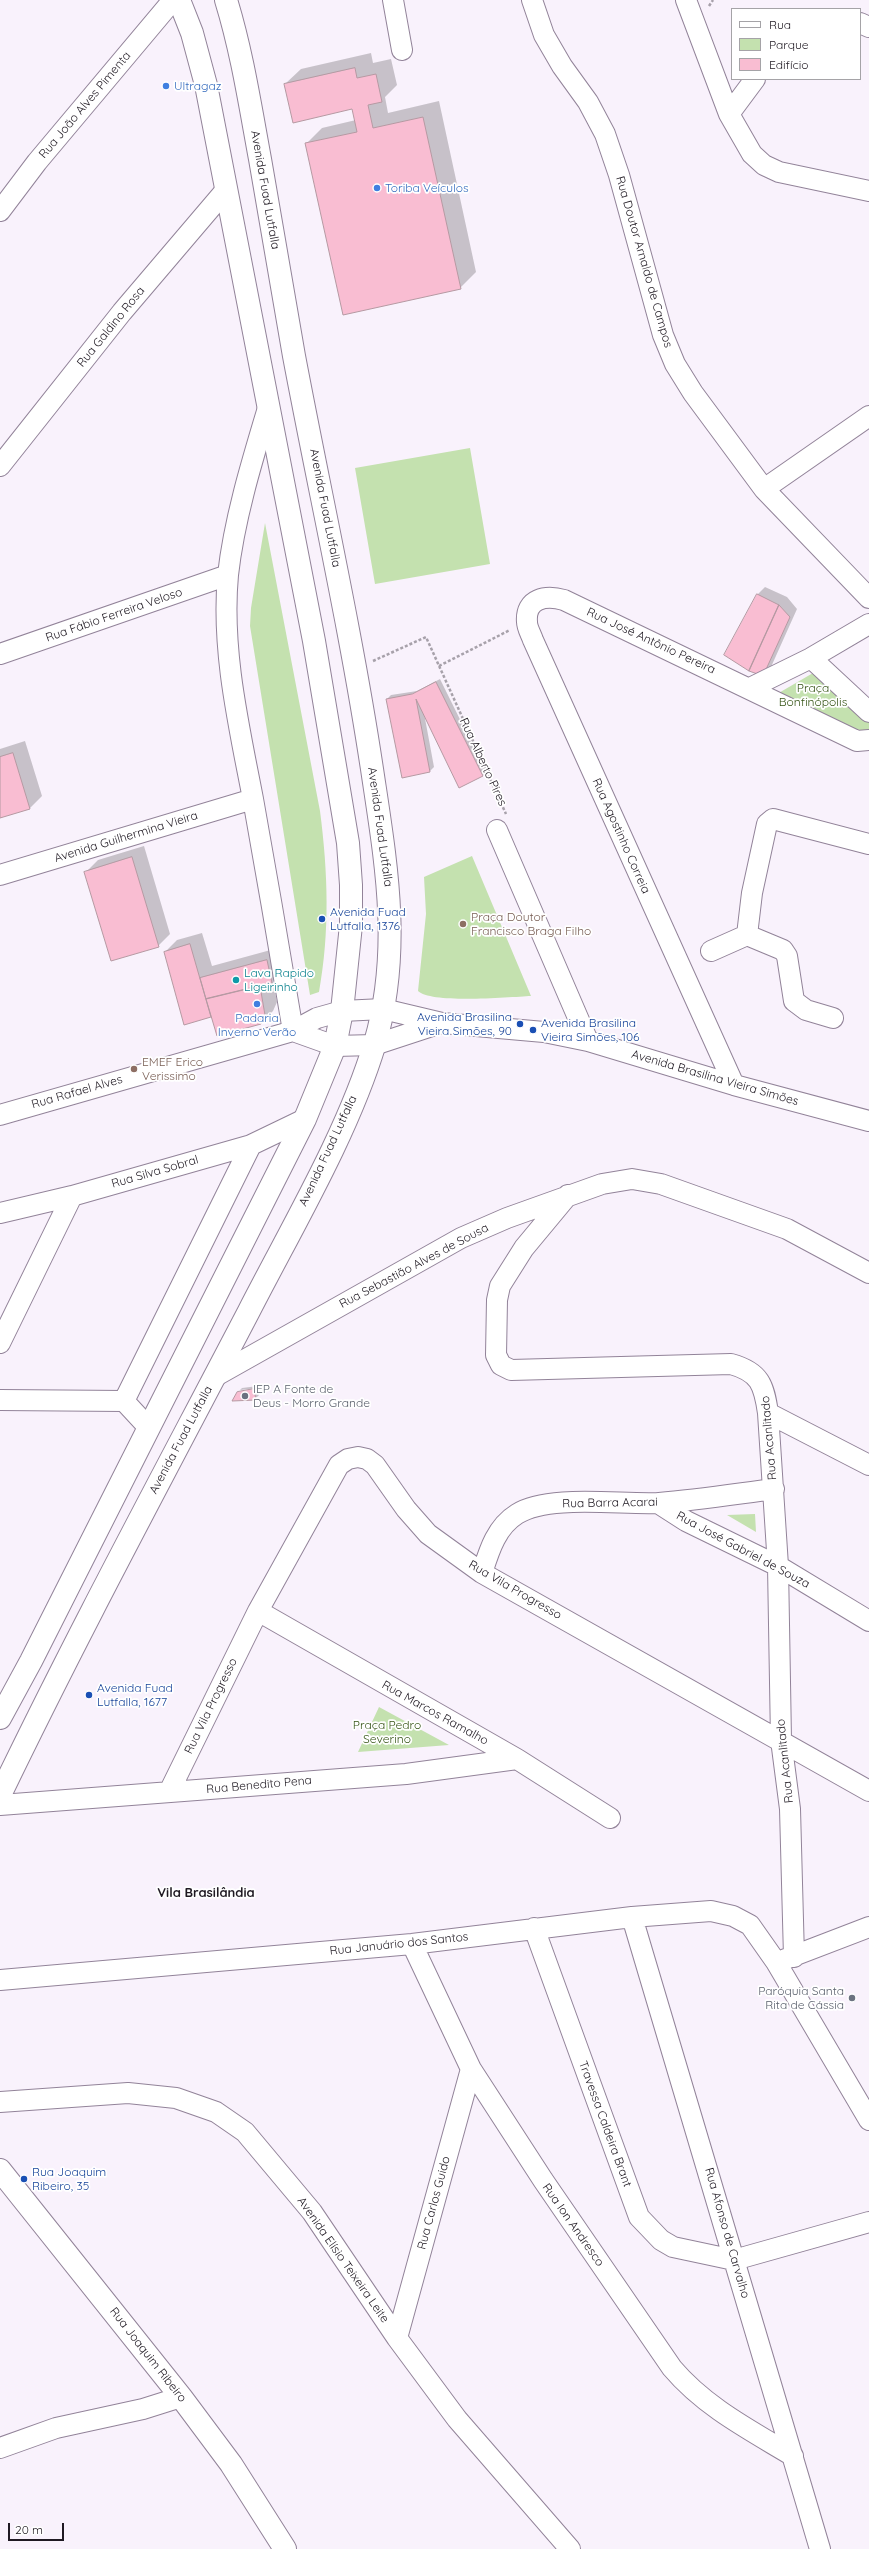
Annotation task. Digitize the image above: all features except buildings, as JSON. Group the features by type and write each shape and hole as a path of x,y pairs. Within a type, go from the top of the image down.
{"main road":[{"path":"0,1718 305,1119 335,1046 342,1010 351,918 348,843 314,641 225,191 206,85 192,32 180,0"},
{"name":"Avenida Fuad Lutfalla","path":"0,1795 62,1665 214,1377 344,1122 374,1045 383,1009 392,932 389,886 357,669 295,358 248,92 235,28 226,0"},
{"path":"13,1694 28,1701 37,1718"},
{"name":"Rua Joaquim Ribeiro","path":"0,2170 181,2397 231,2464 285,2549"}],"street":[{"name":"Rua João Alves Pimenta","path":"0,211 37,162 173,0"},
{"path":"393,0 402,50"},
{"name":"Rua Doutor Arnaldo de Campos","path":"532,0 544,35 562,66 588,102 605,134 619,175 664,335 675,364 693,393 764,489 869,598"},
{"path":"686,0 729,114 752,154 764,165 779,172 869,191"},
{"path":"729,114 754,80"},
{"name":"Rua Galdino Rosa","path":"0,466 122,312 225,191"},
{"path":"268,408 250,468 228,575 230,663 240,734 253,800 293,1031"},
{"path":"764,489 869,416"},
{"name":"Rua Fábio Ferreira Veloso","path":"0,654 228,575"},
{"name":"Rua José Antônio Pereira","path":"527,622 529,611 534,603 542,597 552,596 618,625 750,688"},
{"name":"Rua Agostinho Correia","path":"527,622 545,668 734,1086"},
{"path":"750,688 811,658 869,624"},
{"path":"811,658 869,712"},
{"path":"750,688 857,741 869,740"},
{"name":"Avenida Guilhermina Vieira","path":"0,875 253,800"},
{"path":"747,935 752,893 769,821 777,819 869,844"},
{"path":"497,830 588,1041"},
{"path":"711,952 747,935 784,950 787,956 791,994 794,1001 806,1010 833,1018"},
{"name":"Avenida Brasilina Vieira Simões","path":"293,1031 317,1018 342,1010 383,1009 442,1023 544,1032 588,1041 734,1086 869,1121"},
{"name":"Avenida Brasilina Vieira Simões","path":"293,1031 335,1046 374,1045 442,1023"},
{"name":"Rua Rafael Alves","path":"0,1115 293,1031"},
{"name":"Rua Silva Sobral","path":"0,1213 72,1196 250,1144 305,1119"},
{"path":"124,1401 250,1144"},
{"name":"Rua Sebastião Alves de Sousa","path":"214,1377 461,1238 568,1195 602,1184 632,1180 661,1184 786,1229 869,1273"},
{"name":"Rua Acanlitado","path":"568,1195 524,1248 500,1286 497,1300 496,1355 501,1365 511,1370 731,1364 745,1368 757,1377 765,1390 774,1489 778,1566 781,1740 790,1809 794,1957"},
{"path":"0,1343 72,1196"},
{"path":"0,1400 124,1401 149,1428"},
{"path":"768,1413 869,1465"},
{"name":"Rua Vila Progresso","path":"169,1792 258,1611 339,1465 348,1459 358,1457 367,1459 375,1466 406,1509 428,1534 482,1573 869,1790"},
{"name":"Rua Barra Acarai","path":"482,1573 500,1528 517,1513 541,1505 589,1502 658,1503 774,1489"},
{"name":"Rua José Gabriel de Souza","path":"658,1503 686,1521 778,1566 869,1621"},
{"name":"Rua Marcos Ramalho","path":"258,1611 517,1759 610,1818"},
{"name":"Rua Benedito Pena","path":"0,1806 406,1774 517,1759"},
{"name":"Rua Januário dos Santos","path":"0,1980 412,1944 632,1917 711,1912 733,1916 750,1925 776,1962 869,2120"},
{"name":"Rua Afonso de Carvalho","path":"632,1917 820,2549"},
{"path":"776,1962 794,1957 869,1927"},
{"name":"Travessa Caldeira Brant","path":"534,1928 639,2217 661,2240 673,2247 734,2260"},
{"name":"Rua Ion Andresco","path":"412,1944 471,2069 543,2180 676,2372 688,2387 723,2414 793,2456"},
{"name":"Rua Carlos Guido","path":"397,2338 471,2069"},
{"name":"Avenida Elísio Teixeira Leite","path":"0,2102 128,2093 176,2098 216,2112 245,2132 312,2212 397,2338 457,2419 570,2549"},
{"path":"734,2260 869,2222"},
{"path":"0,2448 56,2428 143,2409 181,2397"}],"path":[{"path":"439,666 527,622"},
{"name":"Rua Alberto Pires","path":"357,669 426,637 506,813 497,830"}],"green space":[{"path":"470,448 490,564 375,584 355,468"},
{"path":"265,523 320,811 323,834 327,902 325,947 319,992 310,995 250,626 251,608"},
{"name":"Praça Bonfinópolis","path":"813,673 869,719 869,732 861,737 777,694"},
{"name":"Praça Doutor Francisco Braga Filho","path":"472,856 531,996 454,999 426,995 418,991 426,914 424,877"},
{"path":"755,1514 756,1532 727,1515"},
{"name":"Praça Pedro Severino","path":"379,1707 449,1745 358,1752"}],"place":[{"name":"Ultragaz","path":"166,86"},
{"name":"Toriba Veículos","path":"377,188"},
{"name":"Avenida Fuad Lutfalla, 1376","path":"322,919"},
{"name":"Praça Doutor Francisco Braga Filho","path":"463,924"},
{"name":"Lava Rapido Ligeirinho","path":"236,980"},
{"name":"Padaria Inverno Verão","path":"257,1004"},
{"name":"Avenida Brasilina Vieira Simões, 90","path":"520,1024"},
{"name":"Avenida Brasilina Vieira Simões, 106","path":"533,1030"},
{"name":"EMEF Erico Verissimo","path":"134,1069"},
{"name":"IEP A Fonte de Deus - Morro Grande","path":"245,1396"},
{"name":"Avenida Fuad Lutfalla, 1677","path":"89,1695"},
{"name":"Paróquia Santa Rita de Cássia","path":"852,1998"},
{"name":"Rua Joaquim Ribeiro, 35","path":"24,2179"}],"district":[{"name":"Vila Brasilândia","path":"206,1893"}]}
